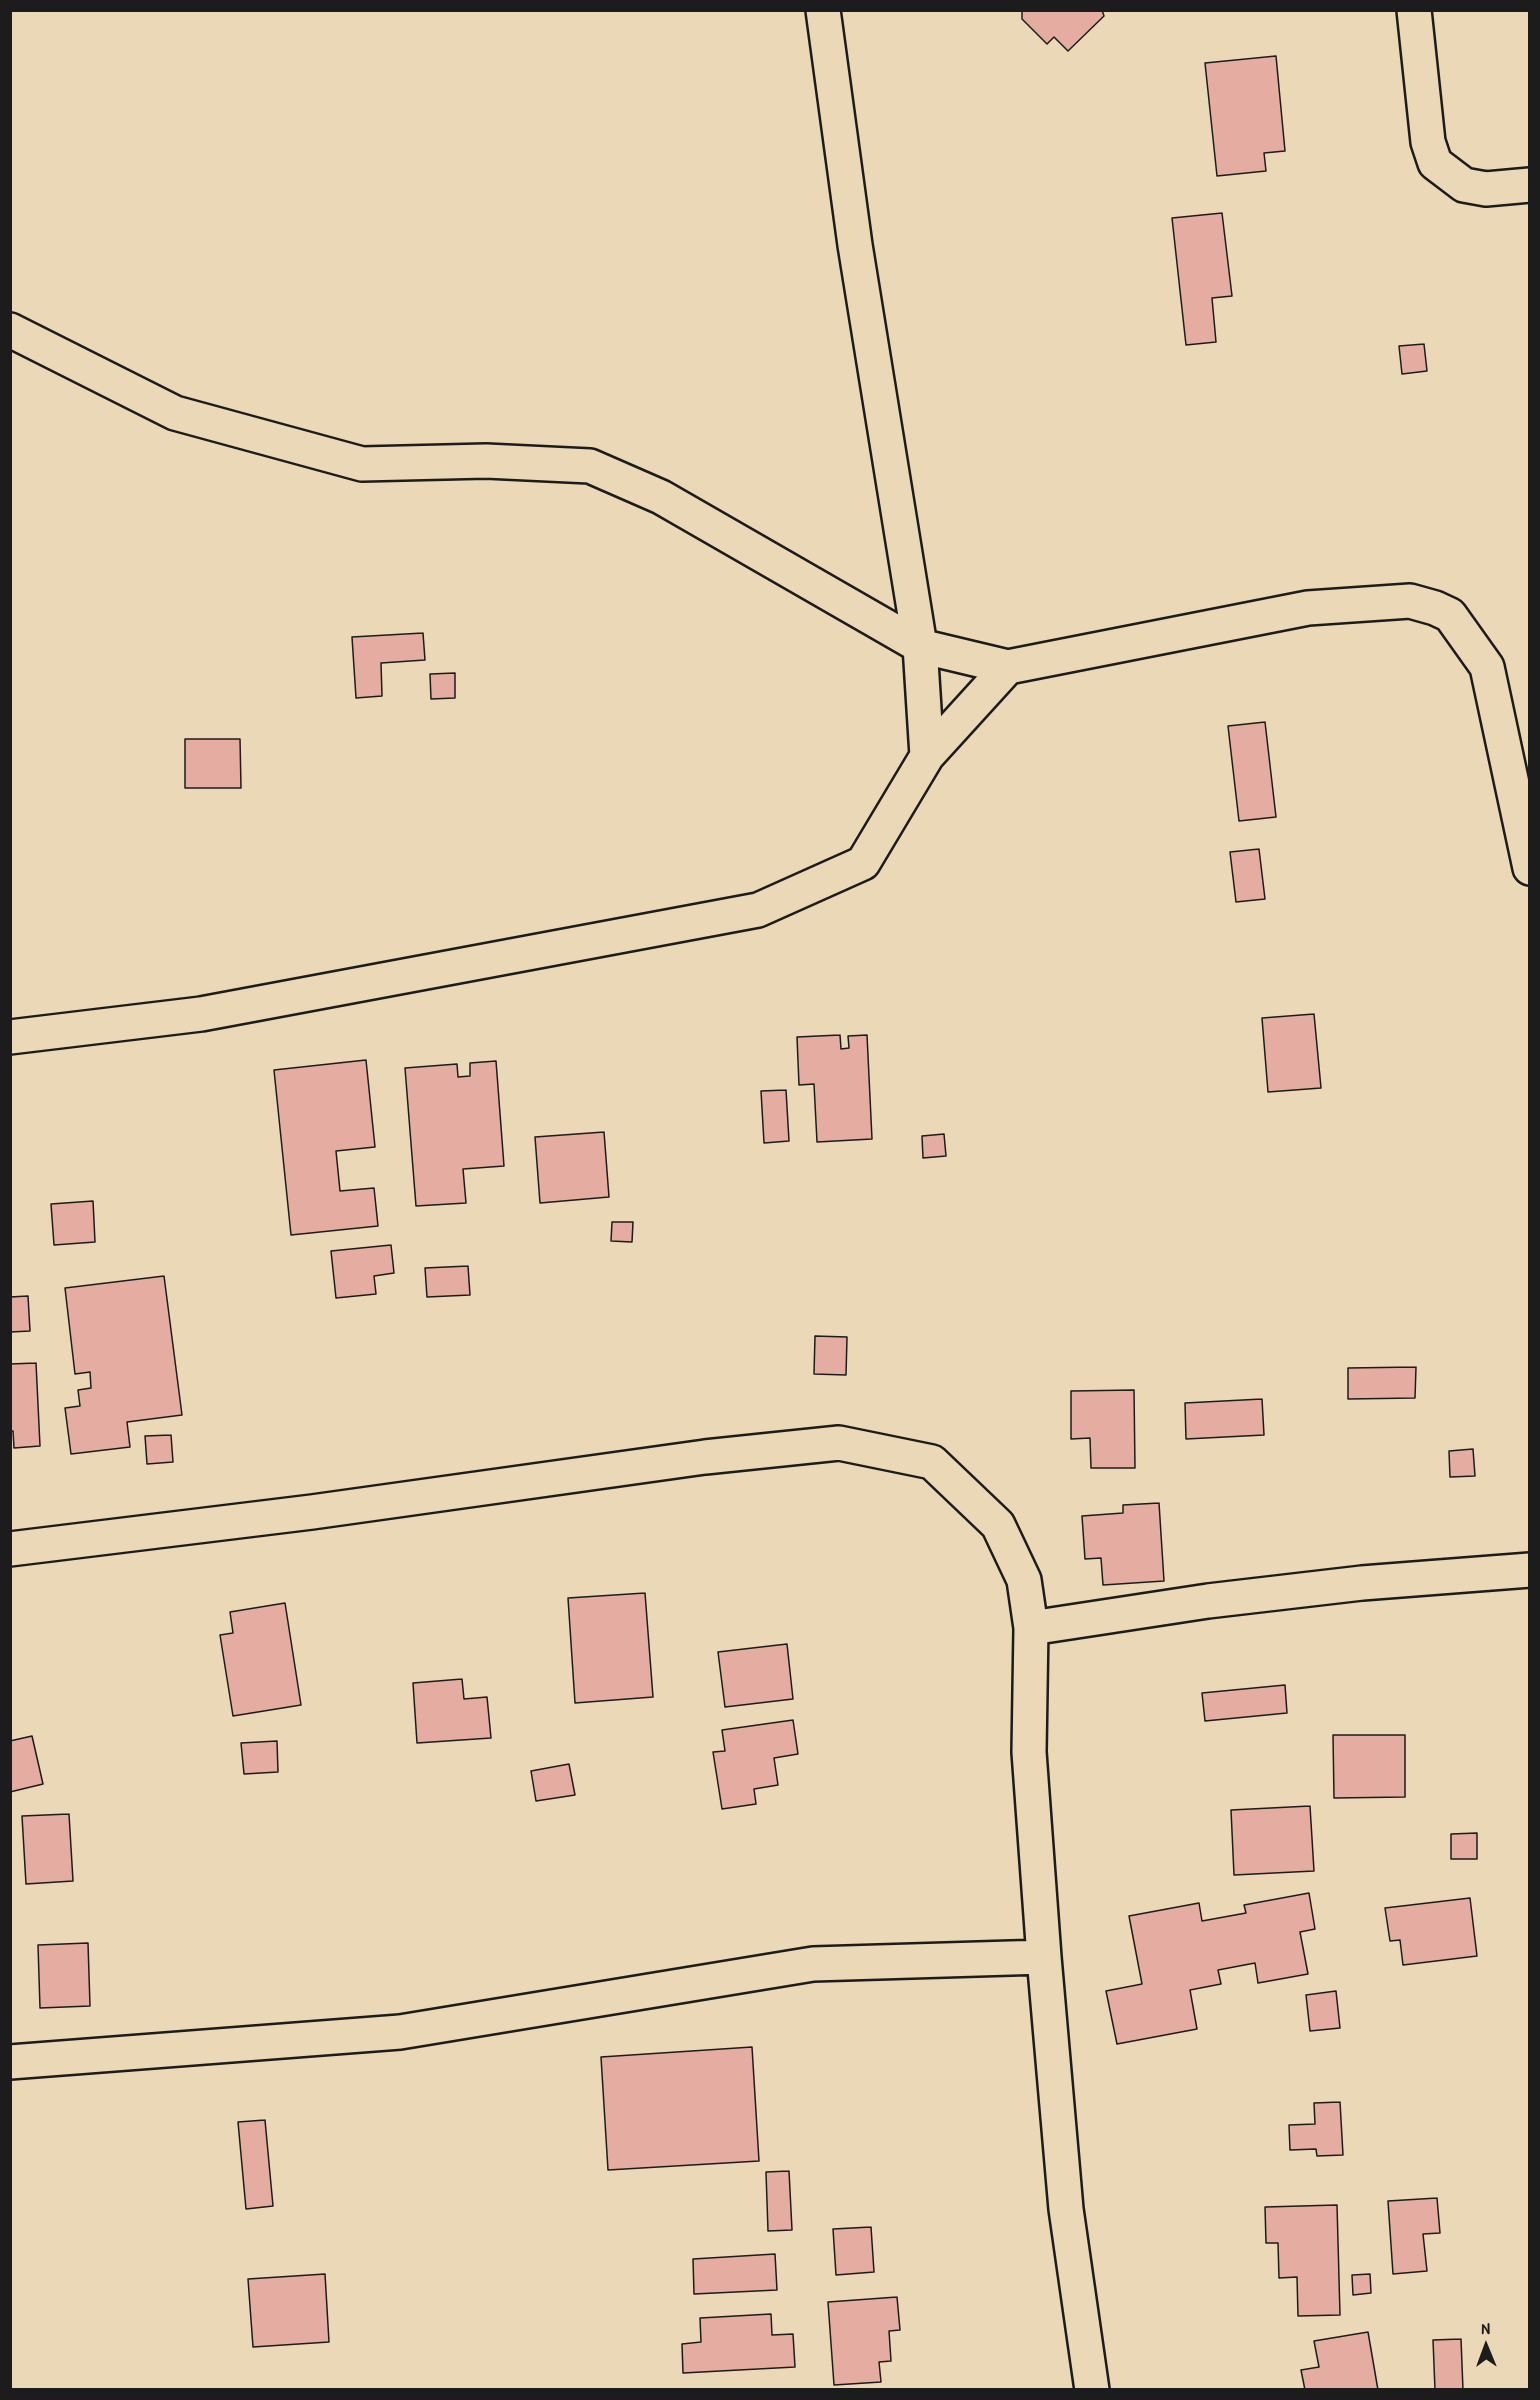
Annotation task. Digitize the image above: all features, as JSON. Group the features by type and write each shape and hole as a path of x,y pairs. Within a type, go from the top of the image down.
{"street":[{"path":"823,10 855,244 920,646 927,756"},
{"path":"1414,10 1428,142 1435,163 1464,185 1486,189 1530,185"},
{"path":"10,330 175,412 362,464 486,461 590,466 661,497 920,646 1008,667 1308,608 1410,601 1435,608 1450,615 1487,668 1530,868"},
{"path":"10,1037 201,1014 758,910 863,863 927,756 1008,667"},
{"path":"10,1549 312,1512 705,1457 839,1443 932,1462 998,1525 1024,1580 1031,1629 1029,1752 1044,1957 1066,2209 1092,2390"},
{"path":"1031,1629 1267,1594 1362,1583 1530,1570"},
{"path":"10,2062 400,2032 813,1964 1044,1957"}],"building":[{"path":"1022,10 1102,10 1104,16 1068,51 1054,37 1047,44 1022,19"},
{"path":"1276,56 1285,151 1264,153 1266,171 1217,176 1205,63"},
{"path":"1222,213 1232,296 1212,298 1216,342 1186,345 1172,218"},
{"path":"1424,344 1427,371 1402,374 1399,346"},
{"path":"423,633 425,660 381,663 382,696 356,698 352,637"},
{"path":"455,673 455,698 431,699 430,674"},
{"path":"1265,722 1276,817 1239,821 1228,726"},
{"path":"185,739 240,739 241,788 185,788"},
{"path":"1259,849 1265,899 1236,902 1230,852"},
{"path":"1314,1014 1321,1088 1268,1092 1262,1018"},
{"path":"840,1035 841,1049 849,1048 848,1036 867,1035 872,1139 817,1142 814,1084 799,1085 797,1037"},
{"path":"366,1060 375,1147 336,1151 340,1191 374,1188 378,1226 291,1235 274,1070"},
{"path":"496,1061 504,1166 463,1169 466,1203 416,1206 405,1068 457,1064 458,1077 470,1076 470,1063"},
{"path":"786,1090 789,1141 764,1143 761,1091"},
{"path":"604,1132 609,1197 540,1203 535,1137"},
{"path":"944,1134 946,1156 923,1158 922,1136"},
{"path":"93,1201 95,1242 54,1245 51,1204"},
{"path":"612,1222 633,1222 632,1242 611,1241"},
{"path":"391,1245 394,1273 374,1276 376,1294 336,1298 331,1251"},
{"path":"468,1266 470,1295 427,1297 425,1268"},
{"path":"164,1276 182,1415 127,1422 130,1447 71,1454 65,1408 80,1406 78,1390 91,1388 90,1372 75,1374 65,1288"},
{"path":"28,1296 30,1331 10,1332 10,1297"},
{"path":"815,1336 847,1337 846,1375 814,1374"},
{"path":"36,1363 40,1446 14,1448 13,1431 10,1431 10,1364"},
{"path":"1416,1367 1415,1398 1348,1399 1348,1368"},
{"path":"1134,1390 1135,1468 1091,1468 1090,1438 1071,1439 1071,1391"},
{"path":"1262,1399 1264,1435 1186,1439 1185,1403"},
{"path":"171,1435 173,1462 147,1464 145,1436"},
{"path":"1473,1449 1475,1476 1450,1477 1449,1451"},
{"path":"1159,1503 1164,1581 1103,1585 1101,1558 1085,1559 1082,1516 1123,1513 1123,1505"},
{"path":"645,1593 653,1697 575,1703 568,1598"},
{"path":"285,1603 301,1705 233,1716 220,1635 233,1633 230,1612"},
{"path":"787,1644 793,1699 725,1707 718,1652"},
{"path":"462,1679 464,1699 487,1697 491,1738 417,1743 413,1683"},
{"path":"1285,1685 1287,1713 1205,1721 1202,1693"},
{"path":"793,1720 798,1754 774,1758 778,1785 754,1789 756,1804 722,1809 713,1752 725,1751 722,1730"},
{"path":"1333,1735 1405,1735 1405,1797 1334,1798"},
{"path":"32,1736 43,1784 10,1792 10,1741"},
{"path":"277,1741 278,1772 244,1774 241,1743"},
{"path":"569,1764 575,1795 536,1801 531,1771"},
{"path":"1310,1806 1314,1871 1234,1875 1231,1810"},
{"path":"69,1814 73,1881 26,1884 22,1816"},
{"path":"1477,1833 1477,1859 1451,1859 1451,1834"},
{"path":"1309,1893 1315,1929 1300,1932 1308,1974 1258,1983 1255,1963 1218,1970 1221,1984 1190,1990 1197,2029 1117,2044 1106,1991 1142,1984 1129,1916 1199,1903 1202,1921 1246,1913 1244,1905"},
{"path":"1470,1898 1477,1956 1403,1965 1400,1940 1390,1941 1385,1908"},
{"path":"88,1943 90,2006 40,2008 38,1945"},
{"path":"1336,1991 1340,2028 1310,2031 1306,1995"},
{"path":"752,2047 759,2161 608,2170 601,2057"},
{"path":"1340,2102 1343,2155 1317,2156 1316,2149 1290,2150 1289,2125 1315,2124 1314,2103"},
{"path":"265,2120 273,2206 246,2209 238,2122"},
{"path":"789,2171 792,2230 768,2231 766,2172"},
{"path":"1437,2198 1440,2233 1423,2234 1427,2271 1393,2274 1388,2201"},
{"path":"1337,2205 1340,2315 1298,2316 1297,2277 1279,2278 1278,2243 1266,2243 1265,2207"},
{"path":"871,2227 874,2272 836,2275 833,2229"},
{"path":"775,2254 777,2290 694,2294 693,2259"},
{"path":"325,2274 329,2342 253,2347 248,2279"},
{"path":"1370,2274 1371,2293 1353,2295 1352,2275"},
{"path":"897,2297 900,2330 889,2331 891,2361 879,2362 881,2382 834,2385 828,2302"},
{"path":"771,2314 772,2335 793,2334 795,2367 683,2373 682,2344 701,2342 700,2318"},
{"path":"1368,2332 1378,2390 1305,2390 1301,2370 1319,2367 1314,2341"},
{"path":"1461,2339 1463,2390 1435,2390 1433,2340"}]}
